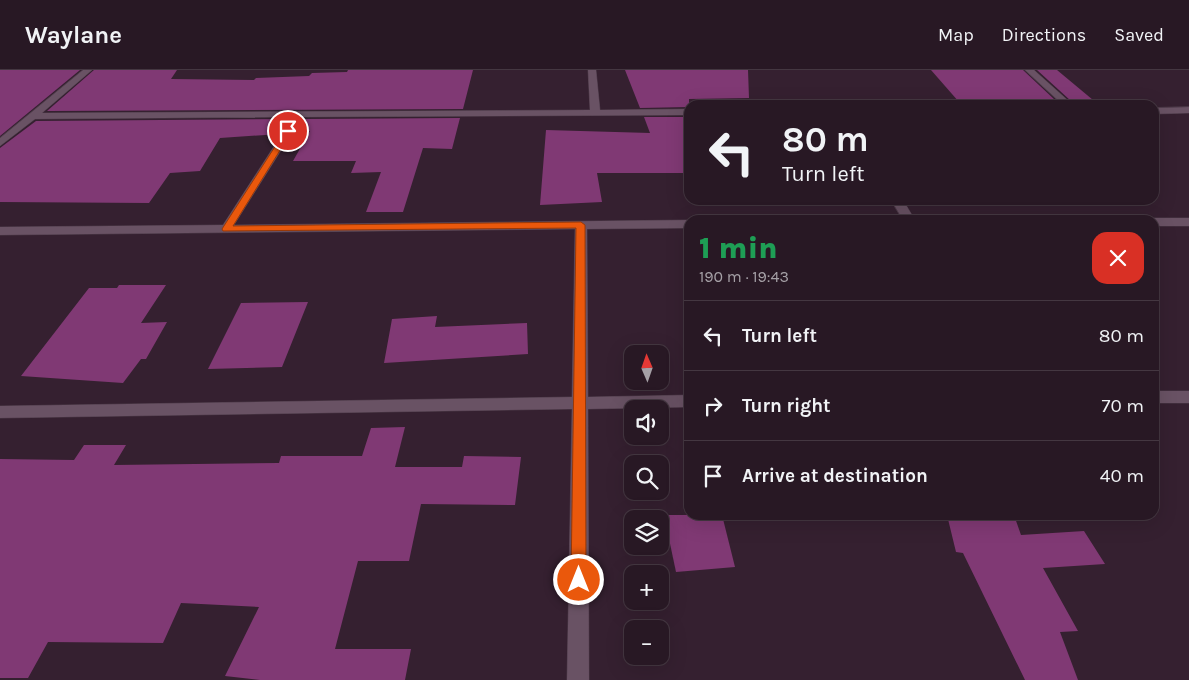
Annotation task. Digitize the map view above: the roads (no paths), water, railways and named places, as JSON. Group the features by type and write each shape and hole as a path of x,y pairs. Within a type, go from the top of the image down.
{"street":[{"path":"0,143 88,70"},
{"path":"592,70 594,112"},
{"path":"1030,70 1063,100"},
{"path":"1159,111 1189,110"},
{"path":"32,116 684,112"},
{"path":"226,229 299,115"},
{"path":"1159,222 1189,222"},
{"path":"0,231 684,224"},
{"path":"578,680 581,225"},
{"path":"1159,397 1189,397"},
{"path":"0,412 580,401 684,401"}]}
